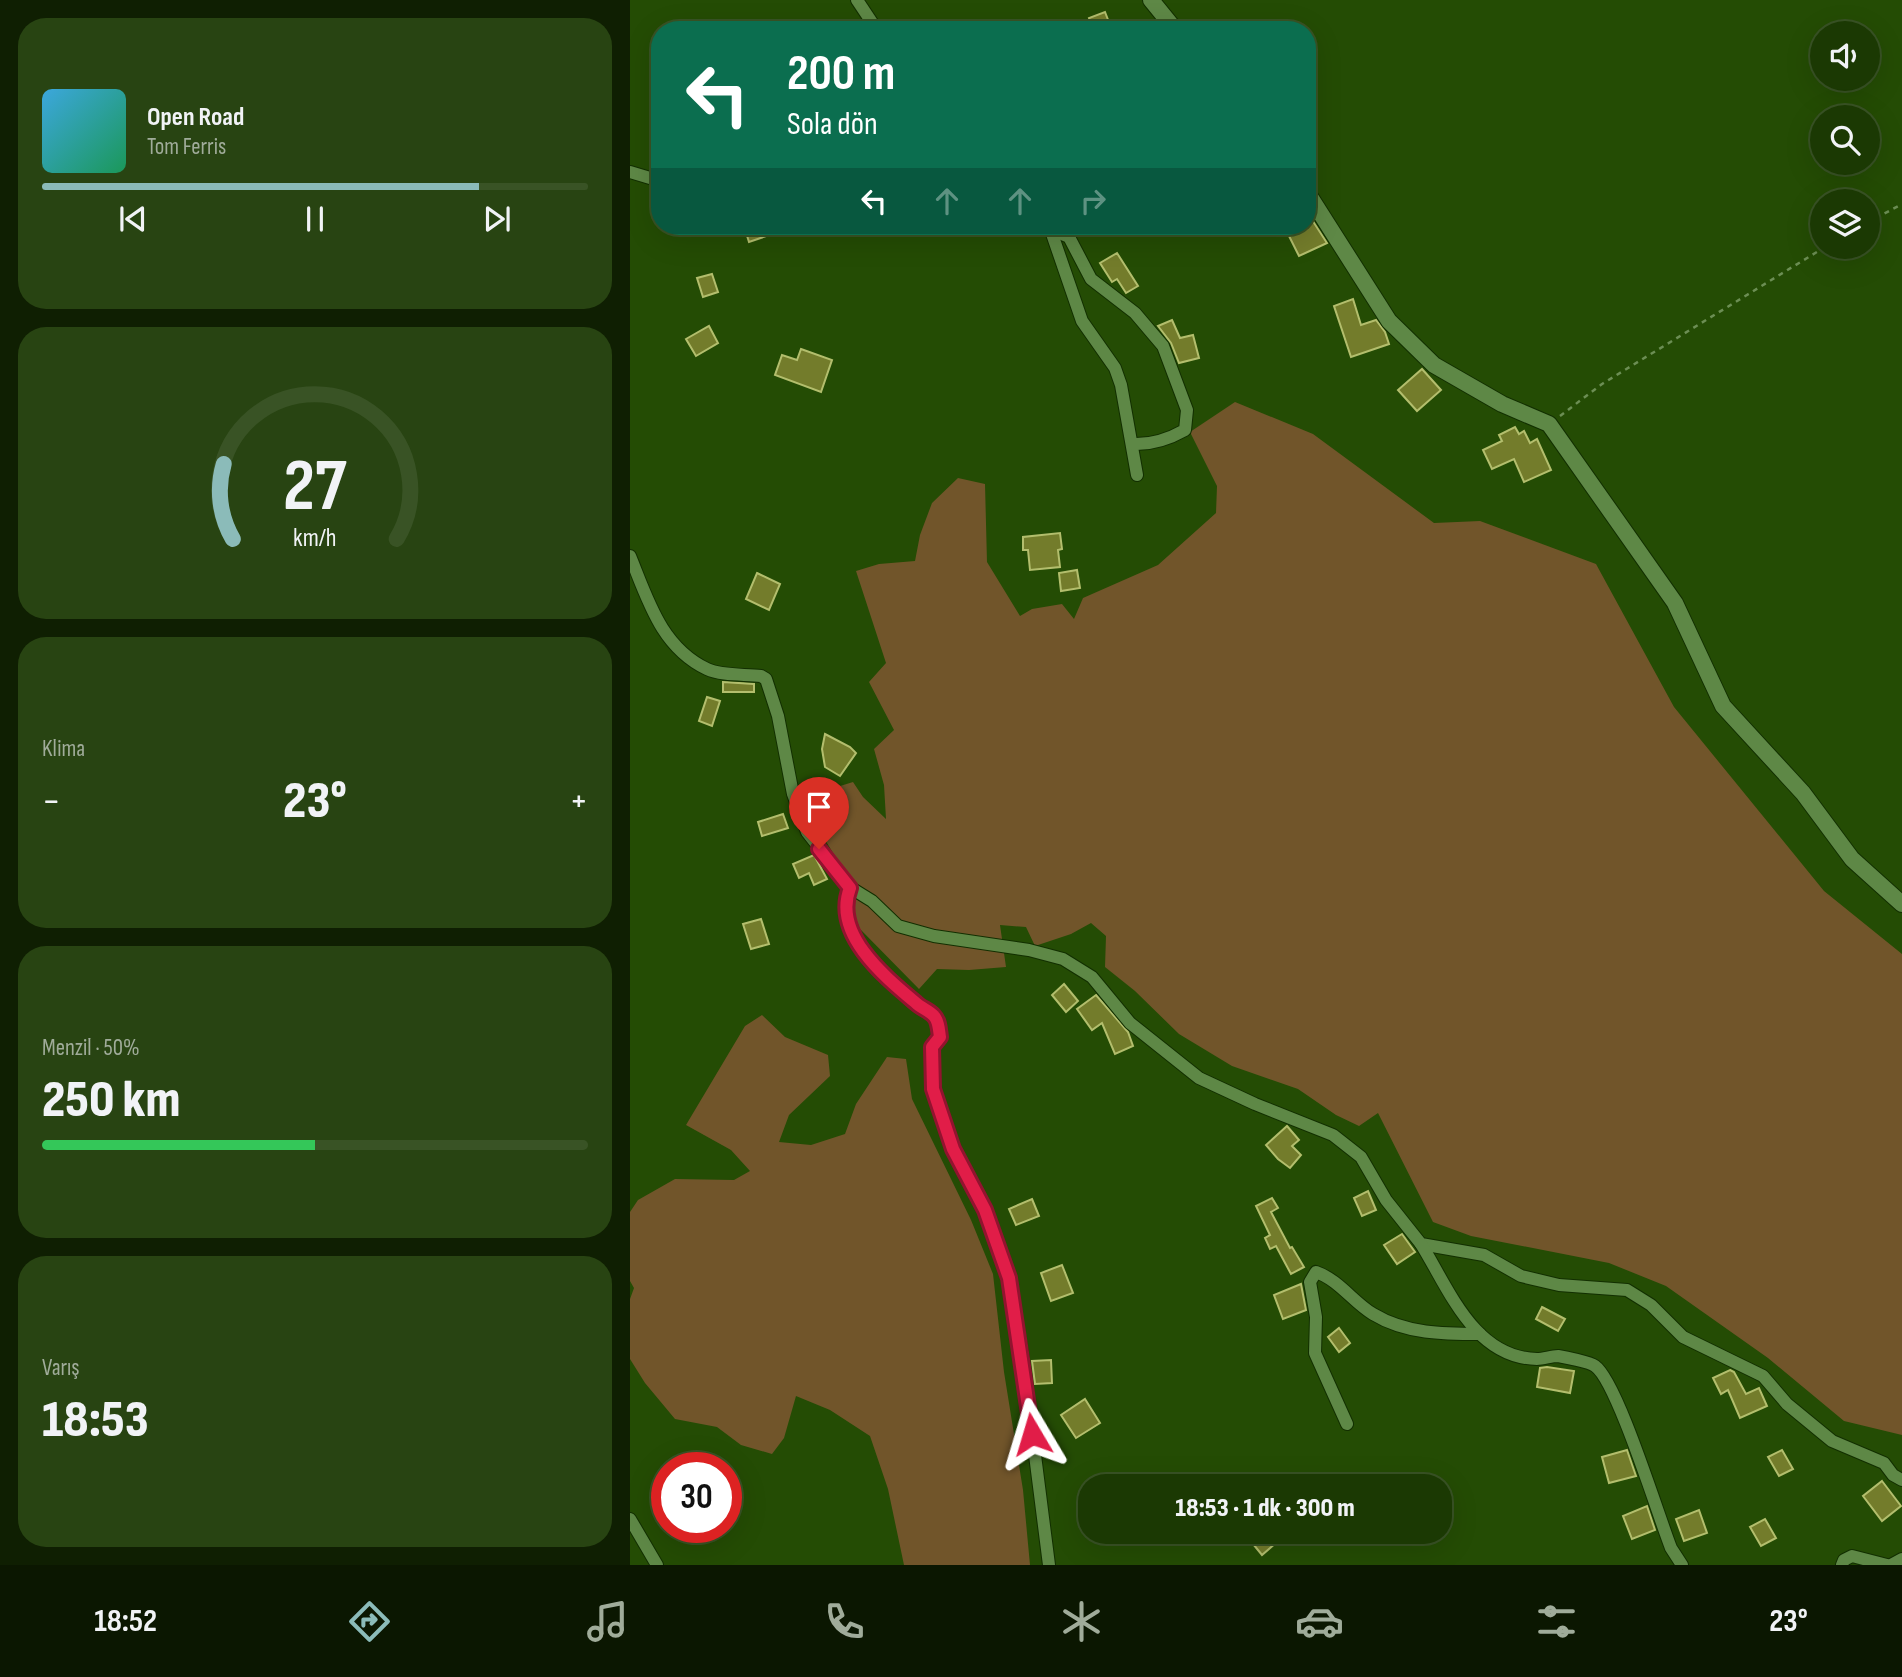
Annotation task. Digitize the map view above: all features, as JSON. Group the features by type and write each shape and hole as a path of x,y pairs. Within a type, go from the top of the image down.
{"street":[{"path":"858,0 871,21"},
{"path":"1151,0 1168,21"},
{"path":"630,172 651,178"},
{"path":"1316,206 1389,321 1434,365 1502,404 1549,424 1675,603 1723,706 1804,793 1852,859 1902,904"},
{"path":"1052,235 1082,321 1115,368 1121,385 1138,475"},
{"path":"1065,235 1069,237 1091,279 1135,313 1163,346 1187,410 1185,430 1145,444 1132,444"},
{"path":"630,556 650,606 669,641 708,669 761,676 766,679 778,716 793,794 807,832 850,888 872,901 898,926 960,941 1029,950 1063,959 1092,977 1130,1023 1199,1078 1333,1135 1361,1157 1386,1200 1421,1244 1461,1314 1490,1343 1515,1354 1536,1359 1560,1356 1595,1366 1613,1392 1671,1548 1682,1565"},
{"path":"850,888 845,900 857,941 879,972 924,1010 934,1015 937,1022 940,1037 932,1047 933,1089 953,1149 985,1210 1009,1278 1022,1353 1049,1565"},
{"path":"1421,1244 1484,1255 1521,1276 1559,1285 1627,1290 1651,1305 1683,1337 1763,1376 1787,1404 1832,1441 1902,1469"},
{"path":"1347,1424 1315,1353 1316,1317 1310,1282 1316,1272 1341,1286 1373,1314 1413,1331 1480,1334"},
{"path":"1884,1463 1893,1475 1902,1480"},
{"path":"630,1519 657,1565"},
{"path":"1842,1565 1844,1560 1852,1556 1889,1565 1902,1559"}],"path":[{"path":"1880,216 1902,204"},
{"path":"1549,424 1602,384 1810,256"}],"shaded area":[{"path":"1235,402 1313,434 1434,523 1480,521 1596,564 1674,707 1824,891 1902,954 1902,1435 1844,1421 1768,1358 1666,1286 1609,1263 1471,1236 1433,1222 1378,1113 1359,1126 1336,1115 1298,1089 1232,1066 1179,1034 1135,991 1105,967 1106,936 1091,923 1071,934 1035,946 1026,927 1000,925 1006,967 937,969 919,989 860,929 850,904 861,889 847,876 807,810 824,791 853,782 863,797 886,819 884,785 874,749 894,730 869,682 886,663 856,571 879,564 915,561 920,535 932,503 958,478 985,484 987,562 1020,616 1032,609 1062,604 1074,619 1083,598 1158,565 1216,513 1217,486 1190,432"},
{"path":"762,1015 785,1037 828,1055 830,1076 789,1115 779,1142 811,1145 845,1134 856,1104 887,1057 906,1059 912,1099 971,1220 993,1274 1004,1372 1023,1490 1030,1565 904,1565 888,1489 870,1436 830,1410 796,1396 784,1438 772,1454 741,1445 717,1427 675,1419 645,1383 630,1359 630,1299 634,1288 630,1281 630,1212 638,1200 675,1179 734,1180 750,1171 731,1150 686,1125 745,1026"}],"building":[{"path":"1105,12 1108,21 1090,21 1089,18"},
{"path":"1316,226 1327,243 1299,256 1288,235 1316,235"},
{"path":"747,235 770,235 749,242"},
{"path":"1117,253 1138,286 1126,293 1117,279 1112,282 1100,263"},
{"path":"712,274 718,292 703,297 697,278"},
{"path":"1353,299 1361,325 1376,320 1385,332 1389,344 1351,357 1334,306"},
{"path":"1172,320 1180,338 1193,335 1199,358 1179,363 1171,343 1158,326"},
{"path":"709,326 718,343 696,356 686,339"},
{"path":"801,349 832,360 821,392 775,375 782,355 797,360"},
{"path":"1422,369 1441,390 1417,411 1398,390"},
{"path":"1515,427 1519,434 1524,431 1530,443 1537,439 1551,470 1524,482 1514,459 1492,469 1483,450 1502,441 1499,435"},
{"path":"1060,533 1060,567 1030,570 1028,550 1023,550 1023,537"},
{"path":"1077,570 1080,588 1061,591 1059,573"},
{"path":"757,573 780,584 769,610 746,599"},
{"path":"723,682 754,684 754,692 723,692"},
{"path":"707,697 720,701 712,726 699,721"},
{"path":"825,734 856,753 840,776 825,767 822,749"},
{"path":"783,814 788,828 762,836 758,822"},
{"path":"814,855 827,879 814,885 809,873 799,878 793,864"},
{"path":"761,919 769,944 751,949 743,924"},
{"path":"1064,984 1078,1001 1066,1012 1052,995"},
{"path":"1096,995 1128,1032 1133,1046 1115,1054 1102,1023 1092,1030 1077,1009"},
{"path":"1287,1126 1299,1140 1292,1146 1301,1155 1290,1168 1266,1145"},
{"path":"1368,1191 1376,1210 1362,1216 1354,1198"},
{"path":"1272,1198 1278,1208 1271,1212 1290,1248 1292,1247 1304,1267 1291,1274 1276,1246 1270,1249 1265,1238 1270,1235 1256,1206"},
{"path":"1032,1199 1039,1216 1016,1225 1009,1209"},
{"path":"1402,1234 1415,1252 1397,1264 1384,1245"},
{"path":"1062,1265 1073,1293 1051,1301 1041,1273"},
{"path":"1301,1284 1306,1310 1283,1319 1274,1295"},
{"path":"1542,1307 1565,1319 1558,1331 1536,1319"},
{"path":"1339,1328 1350,1343 1339,1352 1328,1337"},
{"path":"1051,1360 1052,1383 1035,1384 1032,1361"},
{"path":"1540,1368 1574,1371 1570,1393 1537,1387"},
{"path":"1730,1370 1734,1372 1746,1394 1759,1388 1767,1406 1740,1418 1728,1390 1721,1394 1713,1378"},
{"path":"1085,1399 1100,1423 1076,1438 1061,1415"},
{"path":"1627,1450 1636,1476 1609,1483 1602,1457"},
{"path":"1782,1450 1793,1469 1779,1476 1768,1457"},
{"path":"1882,1481 1901,1506 1882,1521 1863,1496"},
{"path":"1647,1506 1655,1530 1632,1539 1623,1516"},
{"path":"1699,1510 1707,1533 1684,1541 1676,1519"},
{"path":"1765,1519 1776,1538 1761,1546 1750,1527"},
{"path":"1253,1544 1275,1544 1262,1555"}],"route":[{"path":"819,849 850,888 845,900 857,941 879,972 924,1010 934,1015 937,1022 940,1037 932,1047 933,1089 953,1149 985,1210 1009,1278 1032,1434"}]}
